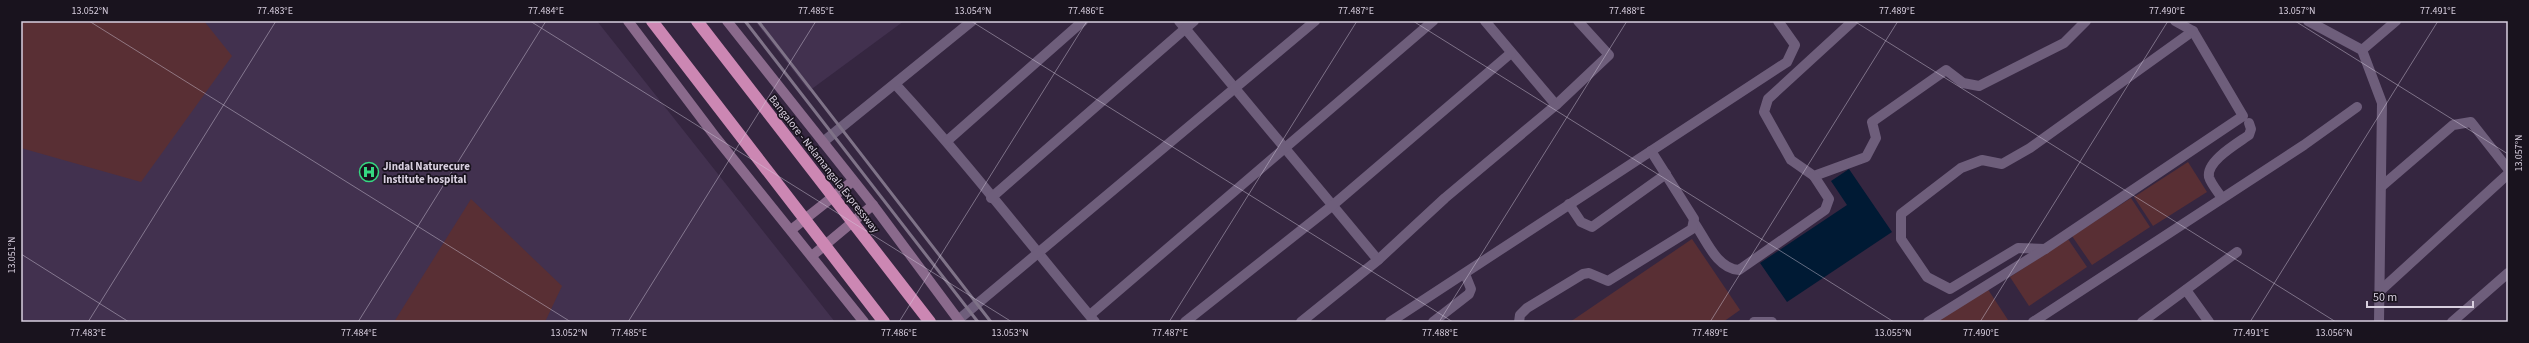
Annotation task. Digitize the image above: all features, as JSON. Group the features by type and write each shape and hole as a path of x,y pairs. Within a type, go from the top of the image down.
{"highway":[{"path":"652,21 884,322"},
{"name":"Bangalore - Nelamangala Expressway","path":"697,21 930,322"}],"street":[{"path":"628,21 717,139 813,255 864,322"},
{"path":"727,21 873,205 959,321 1315,21"},
{"path":"823,142 896,85 972,21"},
{"path":"947,141 1083,21"},
{"path":"991,198 1182,25 1194,21"},
{"path":"896,85 947,141 991,198 1093,319 1286,148 1433,21"},
{"path":"1485,21 1556,106"},
{"path":"1301,322 1378,260 1445,198 1556,106 1609,55 1578,21"},
{"path":"1390,322 1786,62 1795,45 1778,21"},
{"path":"1651,151 1694,219 1695,224 1722,265 1730,270 1738,270 1825,210 1829,199 1814,176 1791,160 1764,112 1768,99 1853,21"},
{"path":"1814,176 1866,157 1876,138 1872,122 1946,70 1963,83 1979,86 2064,43 2086,21"},
{"path":"1928,322 2045,249 2244,116 2193,31 2175,21"},
{"path":"2308,21 2362,50 2382,103 2382,186 2378,321"},
{"path":"2362,50 2396,21"},
{"path":"1182,25 1378,260"},
{"path":"2045,249 2018,248 1950,289 1927,277 1901,239 1901,214 1961,168 1982,160 2002,164 2030,148 2193,31"},
{"path":"1185,322 1333,205 1511,53"},
{"path":"2033,322 2357,107"},
{"path":"2382,186 2453,125 2460,122 2471,122 2508,170"},
{"path":"2222,198 2210,180 2209,169 2213,162 2249,135 2252,129 2249,124"},
{"path":"1569,204 1581,222 1592,227 1666,174"},
{"path":"2380,292 2508,174"},
{"path":"791,230 853,181"},
{"path":"813,255 873,205"},
{"path":"1519,322 1520,315 1527,308 1583,274 1589,273 1608,281 1692,229 1695,224"},
{"path":"2142,322 2237,252"},
{"path":"2452,322 2508,273"},
{"path":"1433,322 1469,294 1471,289 1465,274"},
{"path":"2186,290 2209,322"},
{"path":"1754,322 1772,322"}],"shaded area":[{"name":"Jindal Naturecure Institute hospital","path":"21,21 597,21 835,322 21,322"},
{"path":"21,21 204,21 232,56 141,182 21,148"},
{"path":"755,21 904,21 809,91"},
{"path":"2188,162 2207,192 2153,226 2134,197"},
{"path":"2131,198 2150,227 2092,265 2072,236"},
{"path":"471,199 562,286 545,322 394,322"},
{"path":"1692,239 1740,310 1723,322 1570,322"},
{"path":"2068,239 2087,267 2029,306 2010,277"},
{"path":"1987,288 2008,320 2005,322 1934,322"}],"water":[{"path":"1849,169 1892,232 1787,302 1760,263 1847,205 1831,181"}],"railway":[{"path":"745,21 978,322"},
{"path":"758,21 991,322"}],"place":[{"name":"Jindal Naturecure Institute hospital","path":"369,172"}]}
